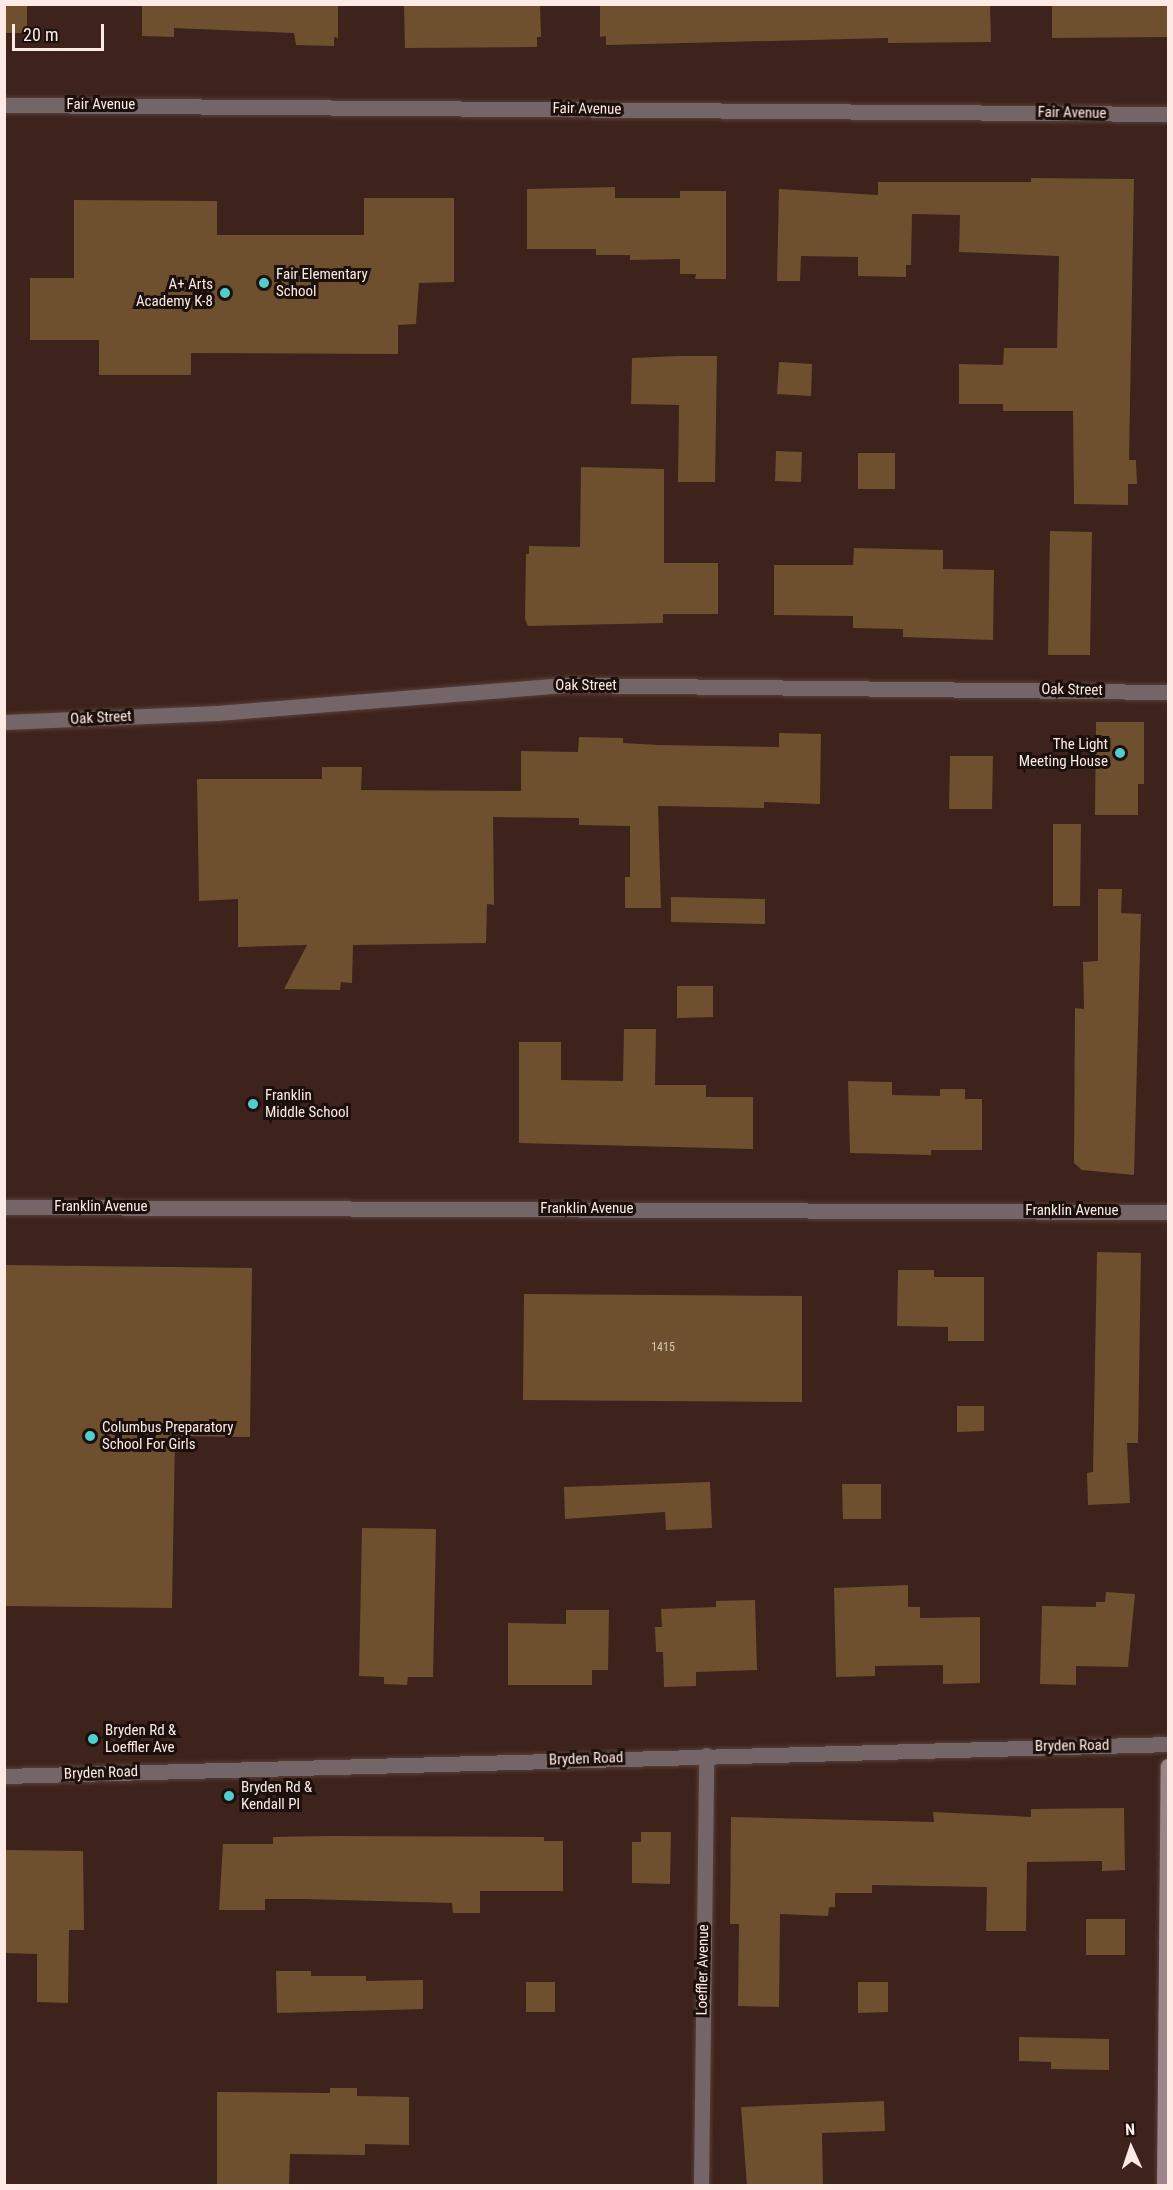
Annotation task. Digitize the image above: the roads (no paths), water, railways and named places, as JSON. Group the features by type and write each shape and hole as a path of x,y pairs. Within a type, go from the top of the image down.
{"street":[{"name":"Fair Avenue","path":"4,105 1168,114"},
{"name":"Oak Street","path":"4,722 217,713 568,685 1168,692"},
{"name":"Franklin Avenue","path":"4,1207 1168,1212"},
{"name":"Bryden Road","path":"4,1776 1168,1744"},
{"name":"Loeffler Avenue","path":"701,2186 706,1755"},
{"path":"1164,2186 1168,1766"}],"place":[{"name":"Fair Elementary School","path":"264,283"},
{"name":"A+ Arts Academy K-8","path":"225,293"},
{"name":"The Light Meeting House","path":"1120,753"},
{"name":"Franklin Middle School","path":"253,1104"},
{"name":"Columbus Preparatory School For Girls","path":"90,1436"},
{"name":"Bryden Rd & Loeffler Ave","path":"93,1739"},
{"name":"Bryden Rd & Kendall Pl","path":"229,1796"}]}
